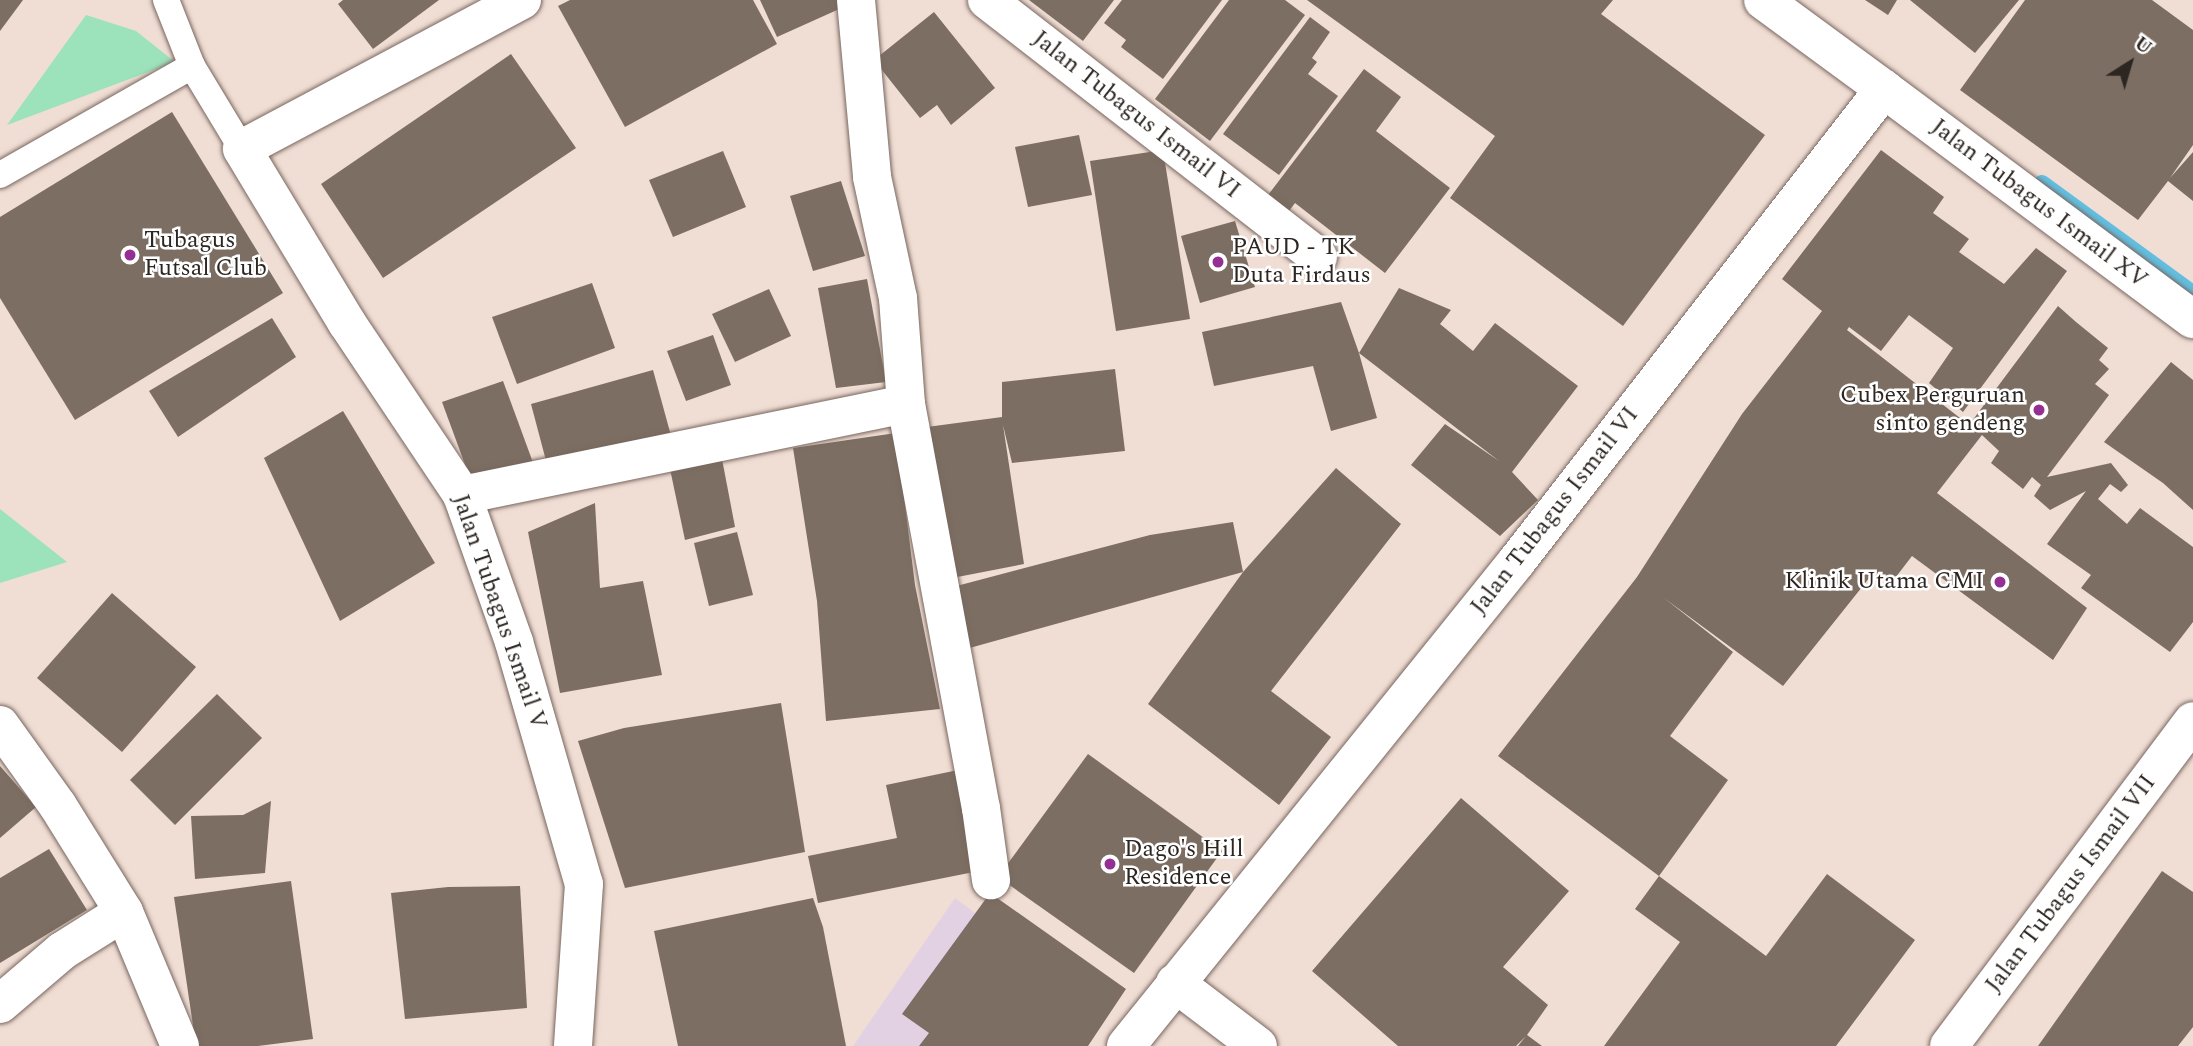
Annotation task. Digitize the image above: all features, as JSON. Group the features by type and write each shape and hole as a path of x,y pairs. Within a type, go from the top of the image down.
{"street":[{"path":"242,149 522,0"},
{"path":"856,0 872,177 898,298 906,404 981,808 991,880"},
{"name":"Jalan Tubagus Ismail VI","path":"987,0 1318,257"},
{"path":"1763,0 1884,89"},
{"name":"Jalan Tubagus Ismail VI","path":"1126,1046 1175,983 1265,877 1517,561 1884,89"},
{"name":"Jalan Tubagus Ismail XV","path":"1884,89 2193,319"},
{"name":"Jalan Tubagus Ismail V","path":"242,149 347,323 462,495 514,642 584,884 573,1046"},
{"path":"462,495 906,404"},
{"name":"Jalan Tubagus Ismail VII","path":"1949,1046 2193,721"},
{"path":"0,725 66,817 124,912 180,1046"},
{"path":"0,1004 62,950 124,912"},
{"path":"1175,983 1258,1046"}],"lane":[{"path":"166,0 192,66 242,149"},
{"path":"0,175 192,66"}],"shaded area":[{"path":"955,898 1090,999 1058,1046 853,1046"}],"green space":[{"path":"86,15 136,31 175,62 7,125"},
{"path":"0,509 67,562 0,583"}],"building":[{"path":"0,0 23,0 0,31"},
{"path":"343,0 439,0 373,49 338,4"},
{"path":"570,0 753,0 777,44 625,127 558,6"},
{"path":"760,0 843,0 846,6 777,37"},
{"path":"1029,0 1114,0 1083,41"},
{"path":"1122,0 1222,0 1163,79 1121,47 1126,40 1104,23"},
{"path":"1229,0 1285,0 1305,15 1210,141 1155,99"},
{"path":"1307,0 1613,0 1601,14 1765,135 1623,326 1450,198 1495,136"},
{"path":"1865,0 1897,0 1888,15"},
{"path":"1910,0 2019,0 1975,53"},
{"path":"2025,0 2152,0 2193,30 2193,145 2170,178 2193,152 2193,201 2168,181 2138,220 1960,90"},
{"path":"934,12 995,88 951,125 937,105 920,118 874,60"},
{"path":"1310,17 1330,32 1312,58 1317,62 1308,74 1338,96 1279,175 1223,134"},
{"path":"511,54 576,148 383,278 321,184"},
{"path":"1364,69 1401,97 1376,131 1450,188 1385,273 1295,203 1286,215 1265,199"},
{"name":"Tubagus Futsal Club","path":"172,112 283,293 75,420 0,298 0,217"},
{"path":"1079,135 1092,195 1028,207 1015,147"},
{"path":"1163,150 1190,319 1116,331 1090,161"},
{"path":"1881,150 1944,197 1933,213 1969,239 1959,252 2004,284 2036,248 2067,271 1963,412 1929,383 1953,348 1909,315 1881,351 1849,327 1847,330 1969,425 2058,306 2108,348 2099,360 2109,369 2095,384 2109,395 2047,477 2111,463 2128,485 2121,492 2110,484 2098,499 2127,524 2140,508 2193,547 2193,622 2170,652 2081,588 2091,575 2047,544 2086,491 2050,510 2034,496 2041,485 2032,477 2023,489 1991,463 1999,451 1982,435 1937,493 2087,608 2053,660 1912,556 1889,586 1874,572 1783,686 1664,598 1733,652 1670,736 1728,780 1659,876 1498,756 1637,577 1742,414 1822,311 1782,279"},
{"path":"723,151 746,207 673,237 649,180"},
{"path":"841,181 865,256 813,271 790,196"},
{"name":"PAUD - TK Duta Firdaus","path":"1235,221 1255,287 1200,303 1181,236"},
{"path":"867,279 886,382 836,388 818,288"},
{"path":"592,283 615,348 517,384 492,317"},
{"path":"1399,288 1451,310 1440,324 1473,351 1495,323 1578,386 1512,472 1538,500 1500,536 1411,465 1445,424 1499,461 1359,353"},
{"path":"769,289 791,336 735,362 712,314"},
{"path":"1341,302 1377,418 1331,431 1313,366 1214,386 1202,332"},
{"path":"272,318 296,357 178,437 149,391"},
{"path":"713,335 731,385 686,401 667,351"},
{"path":"2171,362 2193,380 2193,510 2163,483 2104,442"},
{"path":"1115,369 1125,451 1012,463 1003,425 1024,564 947,579 927,427 1002,417 1002,382"},
{"path":"653,370 673,443 549,472 531,404"},
{"path":"503,381 535,468 474,489 442,402"},
{"path":"343,411 435,563 340,621 264,458"},
{"path":"896,433 915,585 940,709 826,721 817,601 793,448"},
{"path":"722,459 735,527 685,540 670,469"},
{"path":"1336,468 1401,524 1271,691 1331,737 1279,805 1148,704 1243,572"},
{"path":"595,503 600,588 643,581 662,675 560,693 528,532"},
{"path":"1233,522 1243,572 966,649 949,588 1150,535"},
{"path":"737,532 753,595 709,606 694,543"},
{"path":"112,593 196,667 122,752 37,678"},
{"path":"217,694 262,738 175,825 130,780"},
{"path":"781,703 805,852 625,888 578,741 624,728"},
{"name":"Dago's Hill Residence","path":"1088,754 1222,851 1134,973 998,877"},
{"path":"0,766 36,807 0,838"},
{"path":"963,769 984,870 818,903 808,856 897,838 886,785"},
{"path":"1461,798 1569,891 1503,967 1548,1005 1527,1035 1542,1046 1518,1046 1526,1036 1516,1046 1398,1046 1312,971"},
{"path":"271,801 265,873 195,879 191,816 243,815"},
{"path":"49,849 87,910 0,963 0,878"},
{"path":"2162,871 2193,892 2193,1027 2178,1046 2038,1046"},
{"path":"1827,874 1915,940 1836,1046 1604,1046 1680,942 1635,909 1659,876 1766,956"},
{"path":"291,881 313,1039 258,1046 196,1046 174,897"},
{"path":"520,886 527,1008 405,1019 391,893 448,887"},
{"path":"990,893 1126,989 1088,1046 919,1046 929,1033 902,1014"},
{"path":"813,898 823,927 846,1046 678,1046 654,931"}],"waterway":[{"path":"2042,183 2193,293"}],"place":[{"name":"Tubagus Futsal Club","path":"130,255"},
{"name":"PAUD - TK Duta Firdaus","path":"1218,262"},
{"name":"Cubex Perguruan sinto gendeng","path":"2039,410"},
{"name":"Klinik Utama CMI","path":"2000,582"},
{"name":"Dago's Hill Residence","path":"1110,864"}]}
